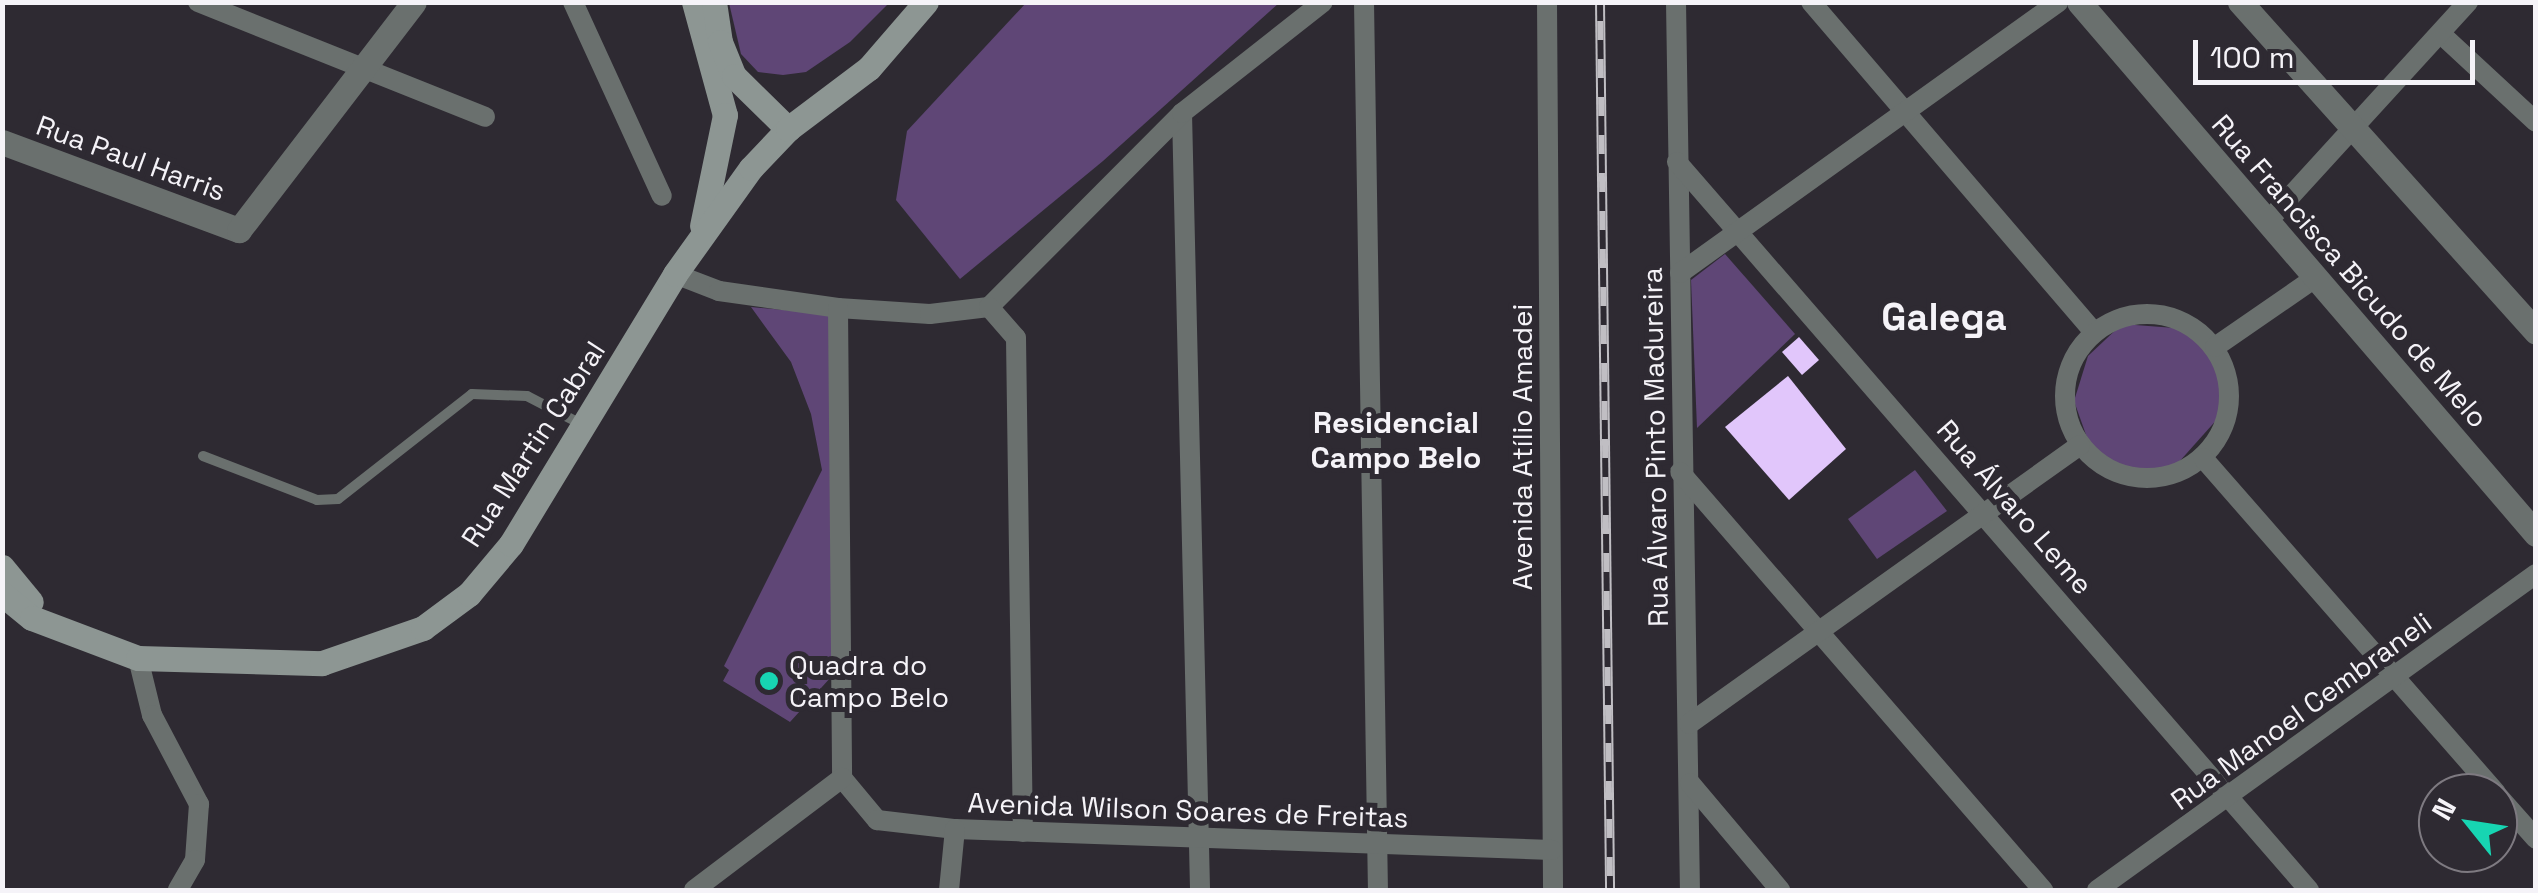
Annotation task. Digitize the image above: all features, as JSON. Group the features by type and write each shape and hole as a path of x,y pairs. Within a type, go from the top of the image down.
{"main road":[{"path":"694,2 724,115 722,149 698,240"},
{"path":"714,2 720,42 734,76 788,130"},
{"name":"Rua Martin Cabral","path":"2,594 60,631 138,658 322,663 423,628 469,594 511,544 675,274 751,168 788,130 868,68 926,2"},
{"path":"724,115 758,102"},
{"path":"722,149 751,168"},
{"name":"Rua Martin Cabral","path":"2,567 60,631"}],"street":[{"path":"198,2 485,116"},
{"path":"364,69 414,2"},
{"path":"573,2 662,196"},
{"path":"675,274 718,292 838,308 930,314 989,307 1182,113 1324,2"},
{"path":"1364,2 1378,890"},
{"name":"Avenida Atílio Amadei","path":"1547,2 1553,890"},
{"name":"Rua Álvaro Pinto Madureira","path":"1676,2 1680,472 1690,890"},
{"path":"1811,2 1902,113 2094,332"},
{"path":"1680,273 2058,2"},
{"name":"Rua Francisca Bicudo de Melo","path":"2080,2 2536,534"},
{"path":"2240,2 2536,332"},
{"path":"2268,221 2468,2"},
{"path":"2441,34 2536,122"},
{"name":"Rua Paul Harris","path":"2,142 239,230 364,69"},
{"path":"1182,113 1200,890"},
{"name":"Rua Álvaro Leme","path":"1678,162 1742,230 2308,890"},
{"path":"2215,346 2316,278"},
{"path":"989,307 1016,338 1023,832"},
{"path":"694,890 842,778 838,308"},
{"path":"2157,313 2190,324 2215,346 2228,374 2230,405 2221,434 2203,458 2172,476 2138,479 2105,468 2080,445 2066,417 2064,386 2074,356 2094,332 2123,316 2157,313"},
{"path":"1689,724 2080,445"},
{"path":"2203,458 2479,773"},
{"path":"1680,472 2043,890"},
{"name":"Rua Manoel Cembraneli","path":"2097,890 2536,574"},
{"path":"138,658 152,715 198,804 195,860 178,890"},
{"name":"Avenida Wilson Soares de Freitas","path":"842,778 876,820 954,829 1552,850"},
{"path":"1690,783 1780,890"},
{"path":"2518,819 2536,840"},
{"path":"949,890 954,829"}],"lane":[{"path":"203,456 317,500 338,499 472,394 528,396 583,425"}],"shaded area":[{"path":"729,3 889,3 850,42 806,72 783,75 758,72 741,54"},
{"path":"1026,3 1279,3 1103,161 960,279 896,200 907,131"},
{"path":"1725,254 1795,334 1697,428 1691,280"},
{"path":"751,307 831,314 832,676 790,722 723,681 729,670 724,666 822,470 811,414 791,362"},
{"path":"2122,324 2188,329 2220,370 2220,416 2170,472 2122,468 2090,446 2074,401 2088,356"},
{"path":"1915,470 1947,511 1877,559 1848,519"}],"building":[{"path":"1799,337 1819,360 1802,375 1782,352"},
{"path":"1788,376 1846,449 1789,500 1725,427"}],"railway":[{"path":"1600,2 1610,890"}],"place":[{"name":"Quadra do Campo Belo","path":"769,681"}],"district":[{"name":"Galega","path":"1944,318"},
{"name":"Residencial Campo Belo","path":"1396,440"}]}
